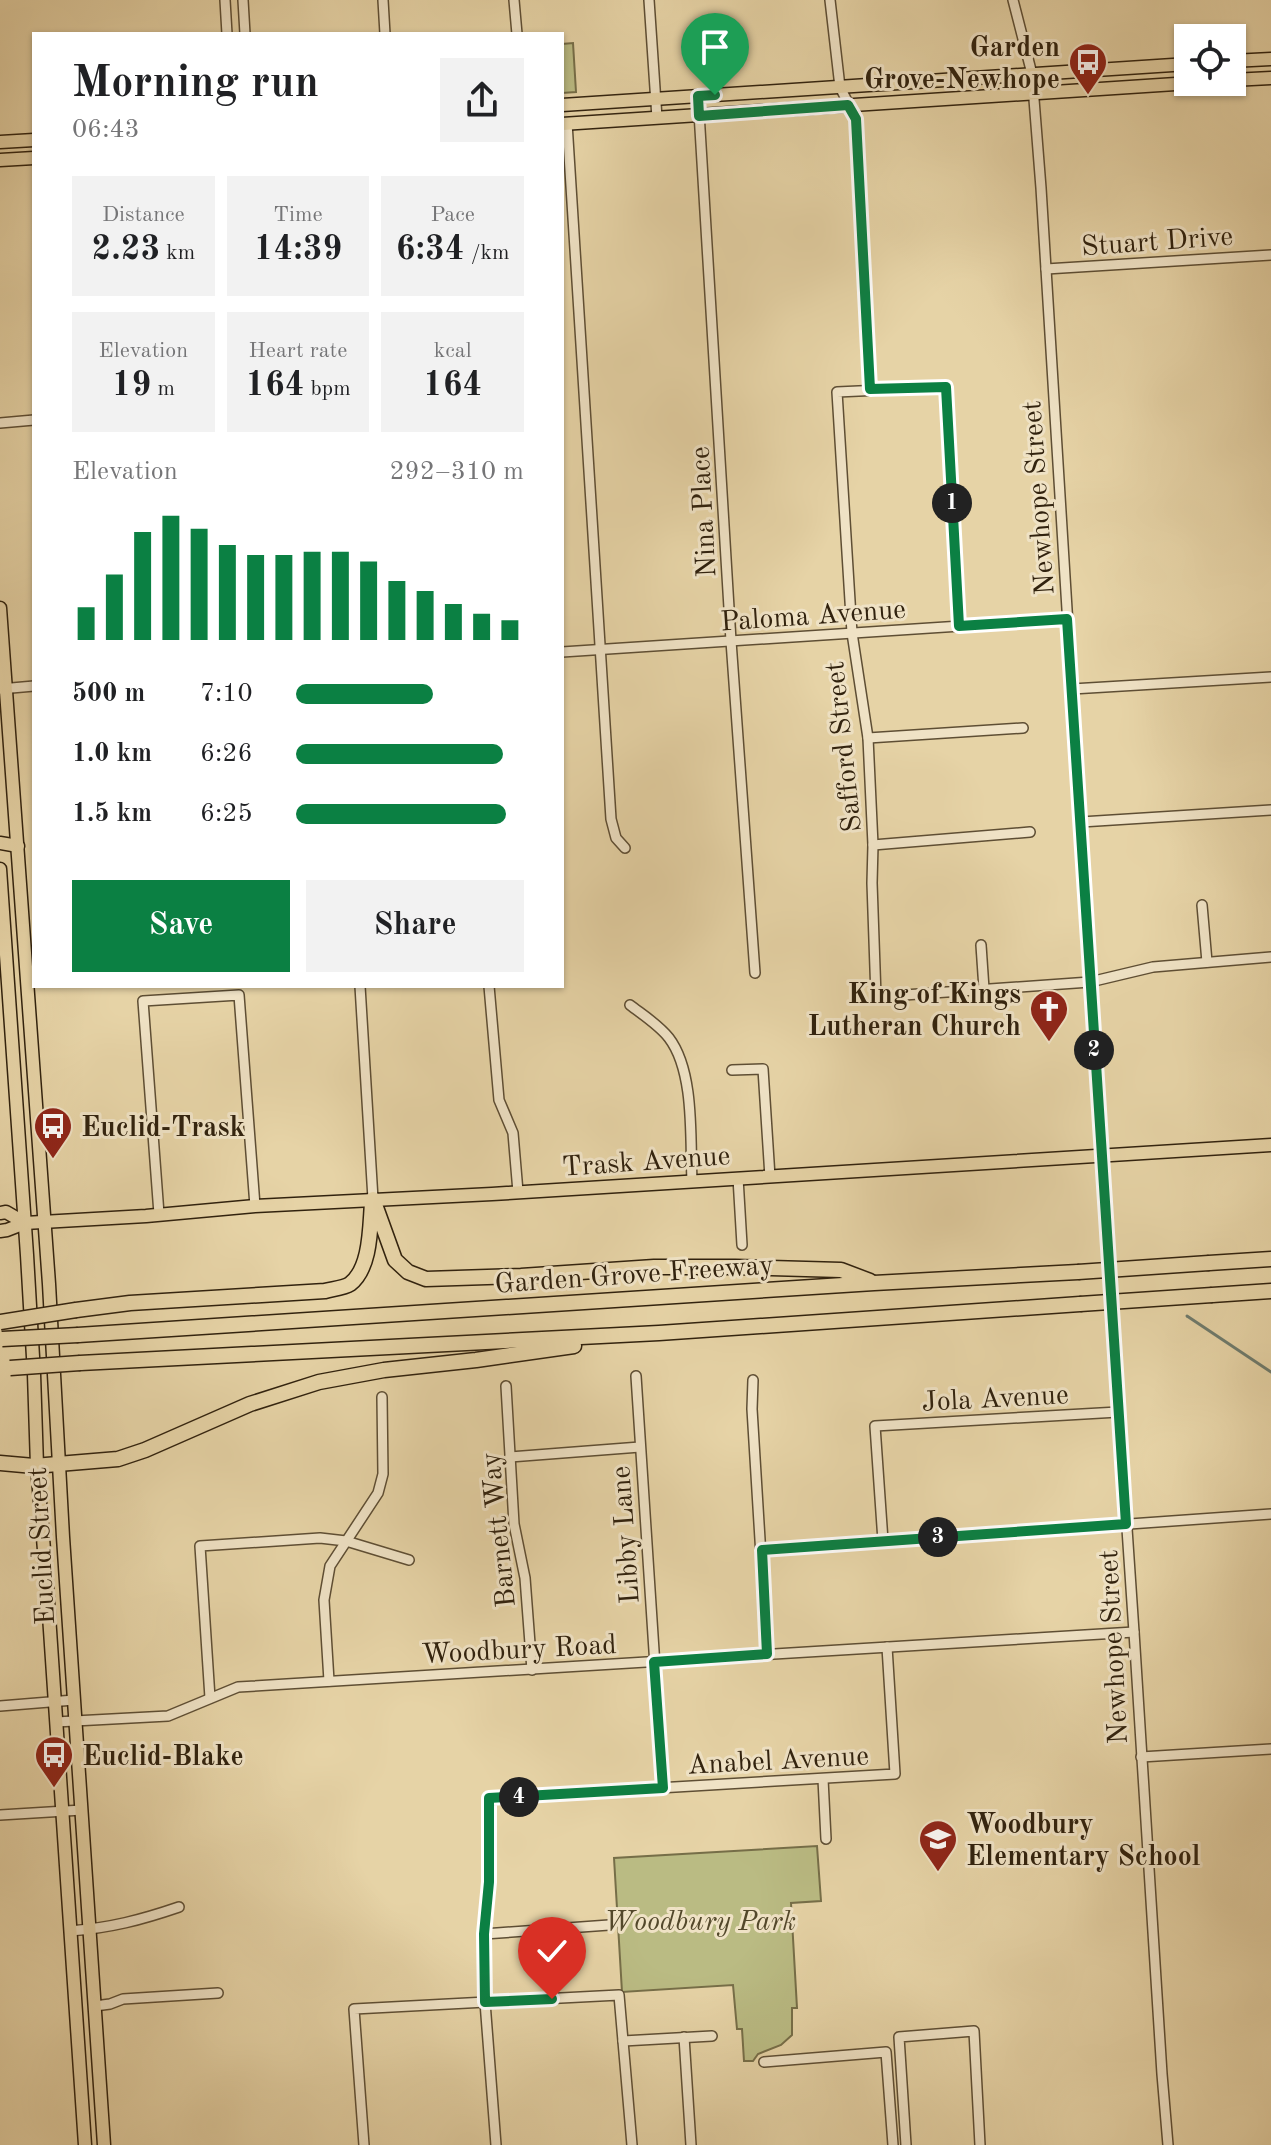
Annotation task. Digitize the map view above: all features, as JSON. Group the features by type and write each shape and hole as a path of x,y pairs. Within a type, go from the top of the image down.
{"highway":[{"path":"373,1199 395,1260 408,1272 426,1279 654,1267 722,1267 841,1270 874,1283"},
{"path":"0,1322 130,1303 325,1291 350,1284 368,1253 373,1199"},
{"name":"Garden Grove Freeway","path":"1,1339 1271,1259"},
{"name":"Garden Grove Freeway","path":"5,1368 659,1333 1271,1291"},
{"path":"0,1463 59,1465 127,1457 261,1400 333,1379 659,1333"}],"main road":[{"path":"1246,60 1271,59"},
{"path":"564,105 1174,65"},
{"path":"1246,79 1271,78"},
{"path":"565,124 1174,84"},
{"path":"0,142 32,140"},
{"path":"0,160 32,158"},
{"name":"Euclid Street","path":"0,608 3,688 18,846 45,1221 104,2145"},
{"path":"0,843 18,846"},
{"path":"0,862 19,862"},
{"name":"Euclid Street","path":"0,869 25,1223 37,1466 85,2145"},
{"name":"Trask Avenue","path":"0,1231 45,1221 255,1206 1271,1145"},
{"name":"Trask Avenue","path":"0,1213 6,1212 25,1223"},
{"path":"47,1586 66,1585"}],"street":[{"path":"225,0 227,32"},
{"path":"243,0 245,32"},
{"path":"383,0 385,32"},
{"path":"514,0 517,32"},
{"path":"649,0 657,118"},
{"path":"830,0 840,87 856,119 870,389 946,387 959,626"},
{"name":"Newhope Street","path":"1013,0 1034,93 1168,2145"},
{"name":"Nina Place","path":"698,96 731,641 755,973"},
{"path":"565,124 611,819 616,838 625,848"},
{"name":"Stuart Drive","path":"1046,269 1271,255"},
{"name":"Safford Street","path":"870,389 837,392 852,633 868,738 876,997 984,989"},
{"path":"0,423 32,420"},
{"name":"Paloma Avenue","path":"564,652 1067,619"},
{"path":"1072,689 1271,677"},
{"path":"3,688 32,686"},
{"path":"868,738 1023,728"},
{"path":"1081,822 1271,810"},
{"path":"873,845 1030,832"},
{"path":"1202,905 1207,962"},
{"path":"981,945 984,989 1090,982 1153,967 1271,957"},
{"path":"360,988 373,1199"},
{"path":"489,988 499,1100 513,1133 518,1192"},
{"path":"159,1214 143,1001 239,995 255,1206"},
{"path":"630,1005 670,1039 682,1065 688,1094 692,1181"},
{"path":"732,1070 763,1069 770,1177"},
{"path":"738,1178 742,1245"},
{"name":"Libby Lane","path":"636,1376 663,1788"},
{"path":"753,1380 752,1409 767,1654"},
{"name":"Barnett Way","path":"506,1386 514,1524 525,1578 532,1670"},
{"path":"329,1681 324,1600 330,1566 378,1493 383,1474 382,1397"},
{"name":"Jola Avenue","path":"883,1541 875,1426 1118,1412"},
{"path":"510,1457 640,1447"},
{"path":"762,1550 1271,1514"},
{"path":"210,1698 200,1546 320,1538 346,1541 409,1560"},
{"name":"Woodbury Road","path":"56,1722 168,1716 238,1687 1134,1632"},
{"name":"Anabel Avenue","path":"484,1934 489,1882 489,1798 895,1774 887,1647"},
{"path":"0,1706 74,1700"},
{"path":"1141,1757 1271,1749"},
{"path":"823,1779 826,1839"},
{"path":"0,1815 82,1810"},
{"path":"70,1931 104,1928 179,1907"},
{"path":"496,2145 485,2002 484,1934 609,1925"},
{"path":"95,2006 123,1999 218,1993"},
{"path":"364,2145 354,2009 619,1995 632,2145"},
{"path":"906,2145 899,2037 974,2031 980,2145"},
{"path":"623,2041 712,2036"},
{"path":"684,2037 691,2145"},
{"path":"764,2062 886,2052 893,2145"}],"green space":[{"path":"573,43 576,92 564,93 564,44"},
{"name":"Woodbury Park","path":"817,1846 821,1901 791,1903 797,2008 792,2008 792,2035 781,2045 758,2054 753,2061 744,2061 742,2029 737,2029 733,1985 622,1992 614,1858"}],"waterway":[{"path":"1187,1316 1271,1372"}],"place":[{"name":"Garden Grove-Newhope","path":"1088,96"},
{"name":"King of Kings Lutheran Church","path":"1049,1043"},
{"name":"Euclid-Trask","path":"53,1160"},
{"name":"Euclid-Blake","path":"54,1789"},
{"name":"Woodbury Elementary School","path":"938,1873"}],"route":[{"path":"552,1999 485,2002 489,1798 663,1788 654,1662 767,1654 762,1550 1126,1524 1067,619 959,626 946,387 870,389 856,119 848,105 699,116 698,96 715,95"}]}
